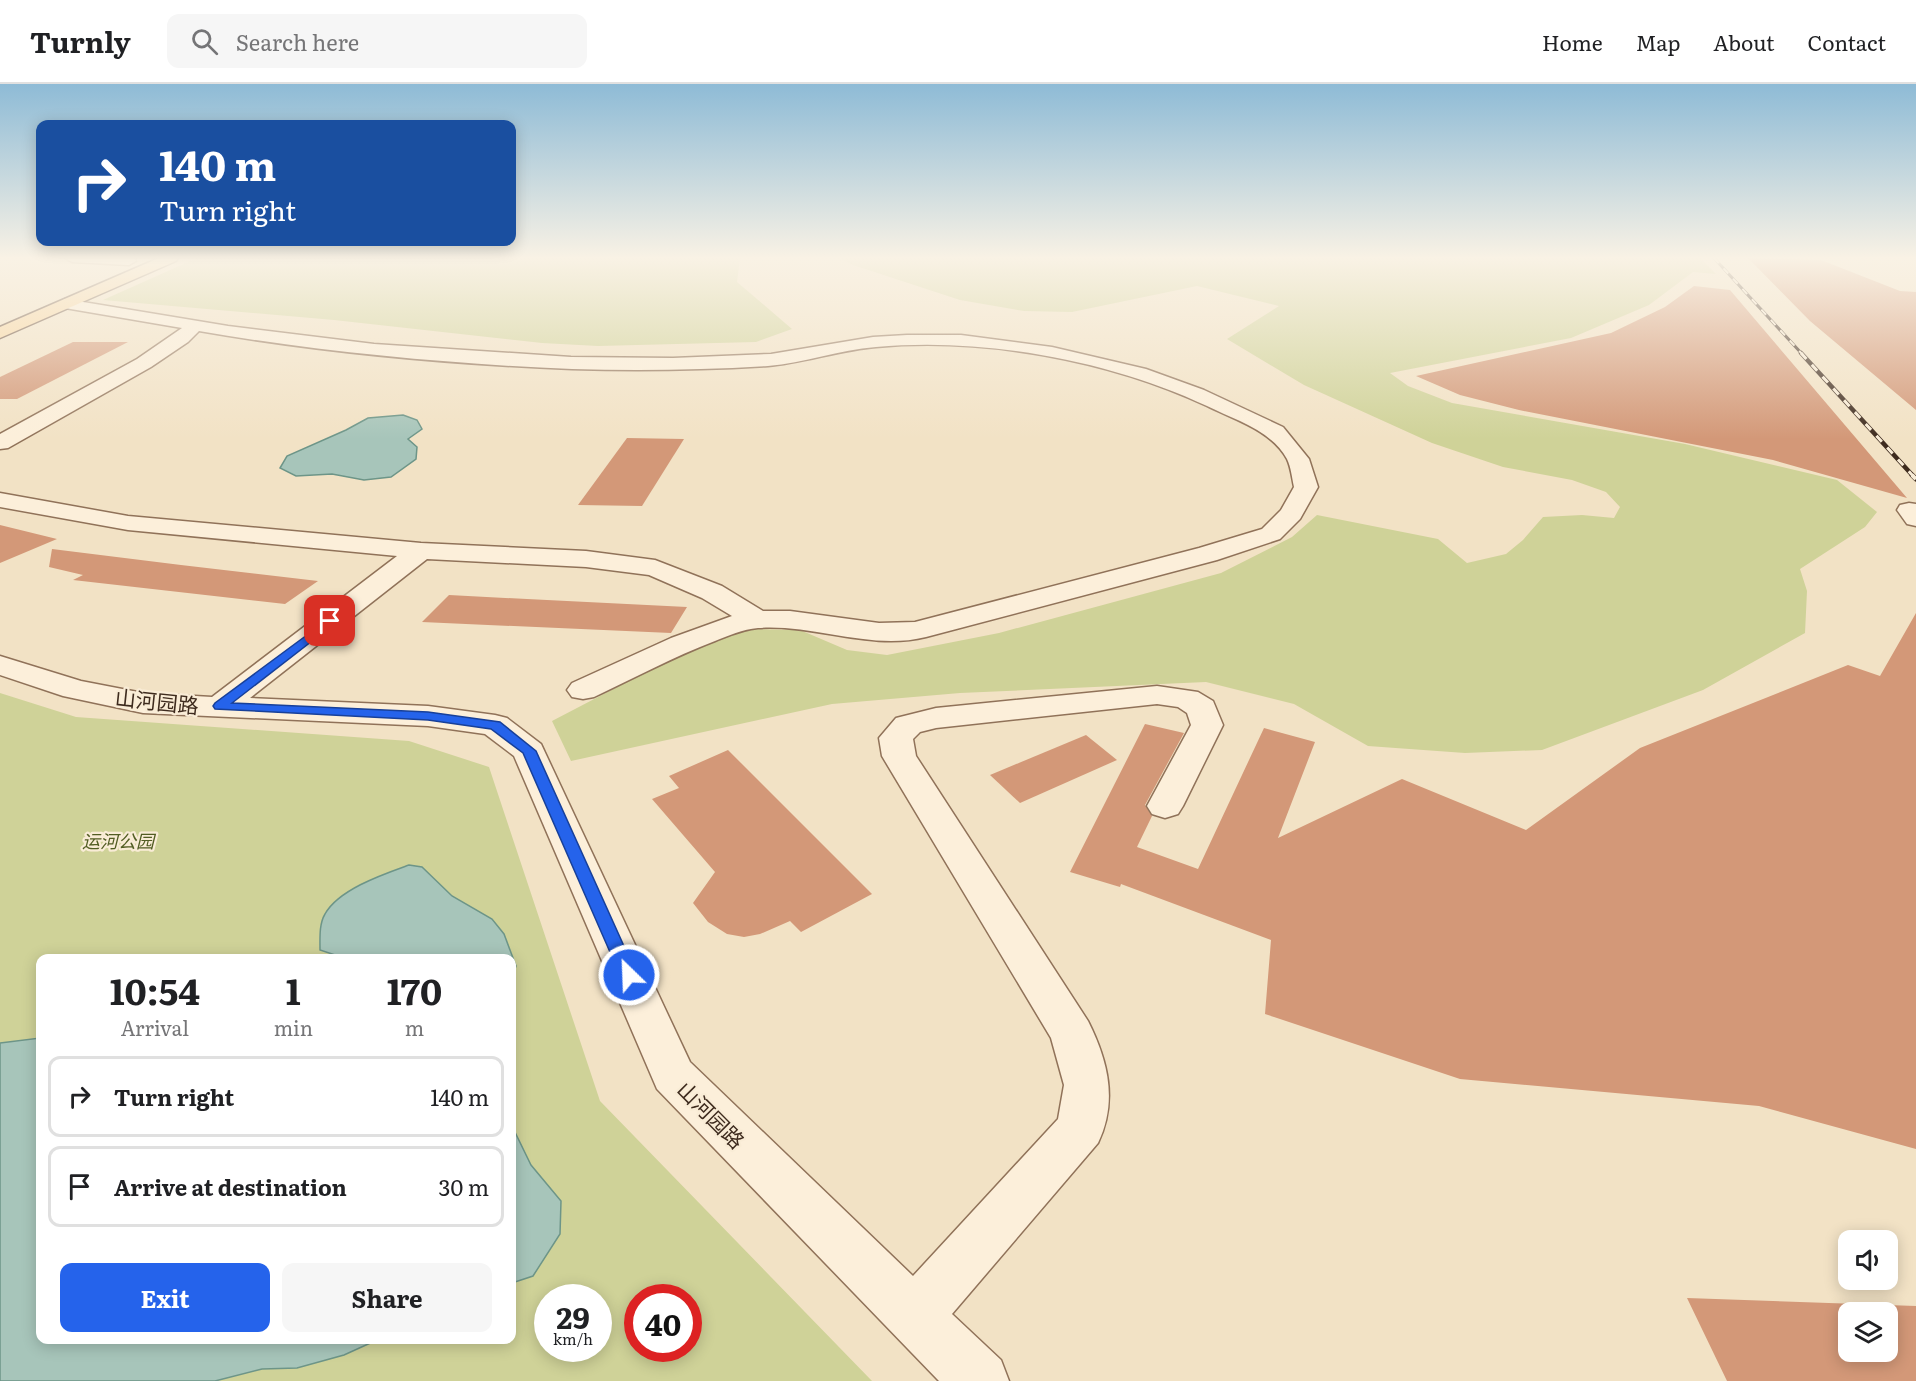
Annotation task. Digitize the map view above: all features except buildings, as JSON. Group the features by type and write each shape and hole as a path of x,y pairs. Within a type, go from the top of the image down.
{"main road":[{"path":"0,333 32,319"}],"street":[{"path":"156,319 374,349 571,363 673,364 771,360 873,342 961,340 1094,361 1138,373 1197,394 1276,431 1298,459 1306,487 1291,514 1271,534 1208,554 916,631 879,632 790,620 757,619 728,626 681,644 583,690"},
{"path":"0,443 144,363 182,338 196,325"},
{"path":"0,500 128,523 421,551 586,559 655,568 712,592 757,619"},
{"path":"220,706 421,551"},
{"name":"山河园路","path":"0,665 74,689 143,703 428,716 495,725 529,751 673,1075 980,1381"},
{"path":"914,1316 1081,1128 1087,1085 1072,1034 899,756 896,738 908,724 936,718 1157,695 1187,699 1202,708 1207,725 1165,806"}],"green space":[{"path":"317,319 780,319 792,329 756,342 598,346 542,343"},
{"path":"1259,319 1617,319 1571,338 1390,373 1408,386 1452,403 1685,444 1837,480 1877,512 1865,527 1800,569 1807,591 1805,633 1703,690 1542,750 1465,753 1368,746 1294,704 1206,682 960,693 832,704 571,761 552,721 692,648 746,629 800,630 847,650 887,655 999,633 1221,573 1292,537 1317,515 1438,539 1467,563 1506,554 1523,540 1543,517 1582,515 1614,518 1620,507 1606,492 1572,480 1503,467 1432,443 1304,385 1227,339"},
{"name":"运河公园","path":"0,693 76,717 409,741 489,767 600,1101 872,1381 0,1381"}],"water":[{"path":"403,415 417,420 422,429 408,439 417,447 416,459 391,477 364,480 332,474 296,476 280,468 287,456 368,418"},
{"path":"409,865 422,867 452,896 492,919 504,934 512,954 332,954 320,950 322,922 332,905 351,890"},
{"path":"36,1038 36,1344 368,1344 344,1355 297,1368 262,1369 215,1381 0,1381 0,1043"},
{"path":"516,1134 531,1165 561,1201 560,1234 533,1276 516,1282"}],"railway":[{"path":"1770,319 1803,355"},
{"path":"1801,353 1914,477"}],"route":[{"path":"330,621 220,706 428,716 495,725 529,751 629,975"}]}
